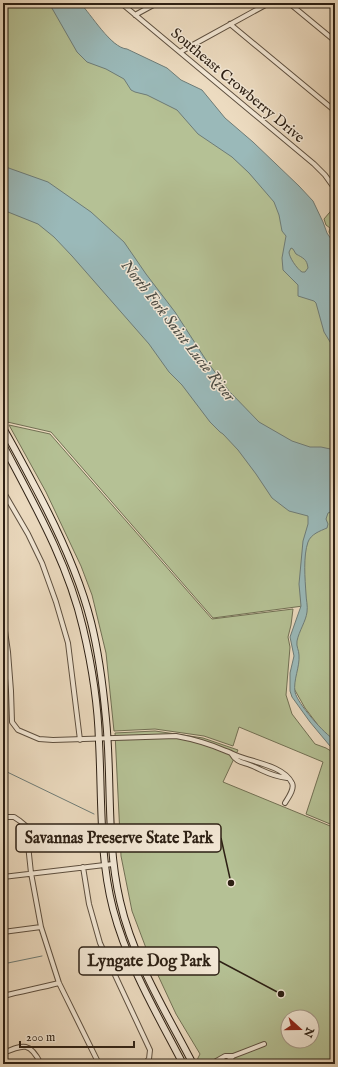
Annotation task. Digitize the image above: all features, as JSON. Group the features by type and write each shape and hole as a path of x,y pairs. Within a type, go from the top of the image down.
{"main road":[{"path":"3,428 58,531 77,579 90,621 101,672 107,739 113,864 120,902 129,931 144,969 193,1064"},
{"path":"3,445 51,536 70,584 83,627 94,677 106,864 113,908 121,936 138,975 183,1064"}],"street":[{"name":"Southeast Crowberry Drive","path":"121,3 314,164 334,186"},
{"path":"135,15 157,3"},
{"path":"180,52 269,3"},
{"path":"289,3 335,41"},
{"path":"230,24 335,111"},
{"path":"3,491 31,540 42,563 56,602 68,643 80,740"},
{"path":"3,617 8,652 12,722 18,730 38,739 53,740 176,736 192,739 265,765 282,773 293,785 285,803"},
{"path":"231,753 236,760 251,765 262,771 287,778"},
{"path":"262,771 265,765"},
{"path":"3,817 14,817 26,826 31,873 41,927 59,983 99,1064"},
{"path":"3,877 113,864"},
{"path":"83,867 89,904 100,942 150,1050 148,1059 144,1064"},
{"path":"3,932 41,927"},
{"path":"3,996 59,983"},
{"path":"212,1064 225,1056 233,1056 264,1044"},
{"path":"3,1053 18,1047 27,1047 34,1051 41,1064"},
{"path":"225,1064 233,1056"}],"green space":[{"path":"3,3 68,3 148,73 326,249 335,240 335,743 330,741 305,708 292,685 296,638 303,606 213,618 51,432 3,421"},
{"path":"335,206 335,237 333,239 329,232 330,228 326,225 324,219"},
{"path":"9,425 50,434 212,619 293,609 288,637 290,647 286,695 292,714 315,744 334,753 335,826 306,814 323,762 239,727 233,746 204,736 155,729 114,731 106,653 92,595 81,566 46,492"},
{"path":"155,731 203,738 238,750 223,782 335,828 335,1064 197,1064 196,1062 200,1054 176,1014 149,956 132,911 121,856 115,733"}],"water":[{"path":"49,3 80,3 114,43 167,68 181,80 202,90 225,118 253,142 313,201 327,233 335,245 335,350 324,332 316,303 298,296 298,285 283,270 282,258 286,236 282,231 279,215 274,202 249,173 232,157 198,134 177,110 147,95 131,90 124,79 106,69 87,62 77,52","holes":["291,248 296,254 307,263 308,268 305,272 302,272 292,260 289,252"]},
{"name":"North Fork Saint Lucie River","path":"3,166 48,182 91,212 124,242 175,312 206,360 229,391 259,422 292,441 310,447 321,447 335,450 335,510 328,513 326,519 328,524 327,528 316,533 309,539 305,554 307,610 297,641 299,664 295,692 306,711 330,737 335,740 335,749 330,746 310,722 292,697 290,691 290,673 294,656 290,637 301,606 299,584 303,541 308,524 308,516 289,511 272,498 238,450 210,422 182,385 169,372 149,344 54,237 38,224 3,210"}],"waterway":[{"path":"3,770 94,814"},
{"path":"3,964 42,956"}],"place":[{"name":"Savannas Preserve State Park","path":"231,883"},
{"name":"Lyngate Dog Park","path":"281,994"}]}
